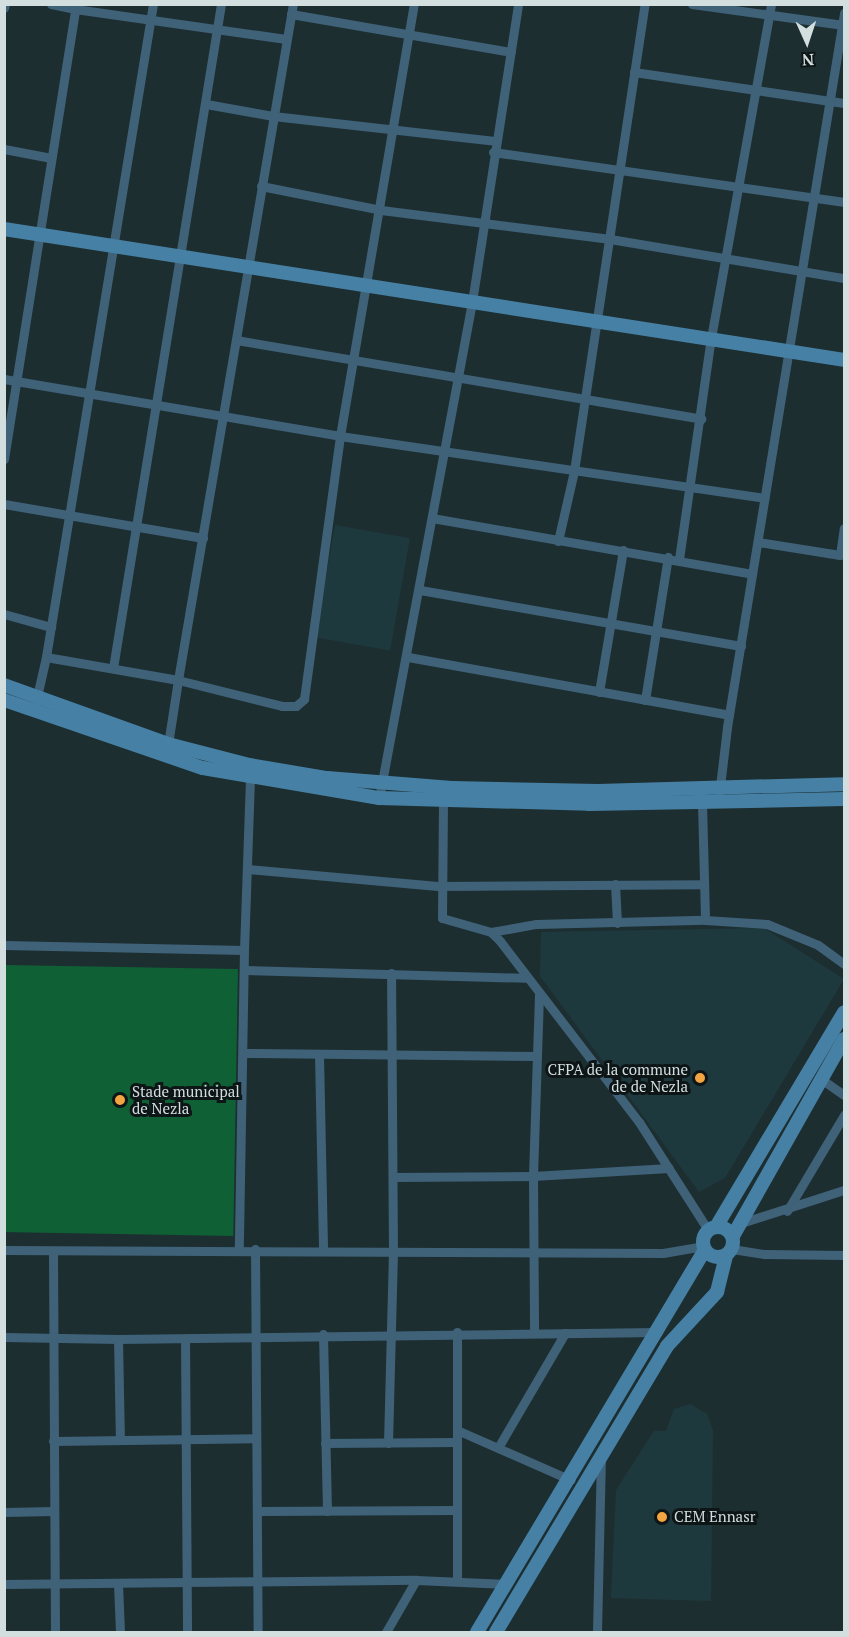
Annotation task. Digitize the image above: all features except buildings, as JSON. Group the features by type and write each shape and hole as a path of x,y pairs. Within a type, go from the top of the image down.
{"street":[{"path":"51,4 286,39"},
{"path":"34,713 46,657 153,4"},
{"path":"113,668 221,4"},
{"path":"46,657 178,680 282,706 296,706 304,699 340,436 381,210 414,4"},
{"path":"380,791 408,657 446,452 472,302 493,152 518,4"},
{"path":"558,541 574,471 645,4"},
{"path":"692,4 844,25"},
{"path":"679,559 691,489 711,338 771,4"},
{"path":"4,459 76,7"},
{"path":"168,744 225,417 248,265 292,9 408,36 511,52"},
{"path":"718,803 729,715 791,350 813,199 844,25 844,13"},
{"path":"634,72 755,92 844,103"},
{"path":"206,104 273,116 495,141"},
{"path":"4,149 51,158"},
{"path":"493,152 844,202"},
{"path":"261,186 381,210 610,239 844,278"},
{"path":"4,229 181,254 844,360"},
{"path":"236,340 458,381 701,419"},
{"path":"4,379 88,396 340,436 765,498"},
{"path":"4,504 69,512 203,538"},
{"path":"432,519 753,573"},
{"path":"758,542 842,555 844,528"},
{"path":"599,692 623,550"},
{"path":"645,700 668,557"},
{"path":"420,590 656,633 741,646"},
{"path":"4,614 51,627"},
{"path":"408,657 729,715"},
{"path":"4,685 168,744 249,765 443,802 718,803 844,799"},
{"path":"4,700 34,713 192,765 250,779 380,791 598,791 844,784"},
{"path":"239,1250 244,950 250,779"},
{"path":"443,802 440,886 441,914 446,921 491,932 515,925 705,920 782,927 844,964"},
{"path":"702,803 705,920"},
{"path":"248,869 440,886 704,884"},
{"path":"615,884 616,922"},
{"path":"491,932 538,995 614,1089 712,1228 732,1241 765,1254 844,1255"},
{"path":"4,945 244,950"},
{"path":"244,970 526,978"},
{"path":"388,1443 393,1252 391,973"},
{"path":"534,1333 532,1253 538,995"},
{"path":"477,1632 571,1480 658,1332 704,1248 712,1228 844,1012"},
{"path":"496,1632 667,1346 717,1292 732,1241 844,1039"},
{"path":"244,1053 537,1056"},
{"path":"320,1055 323,1251"},
{"path":"821,1079 844,1095"},
{"path":"787,1211 844,1115"},
{"path":"393,1177 533,1176 669,1168"},
{"path":"704,1248 712,1256 732,1241 787,1211 844,1190"},
{"path":"4,1250 255,1249 663,1253 704,1248"},
{"path":"255,1249 258,1632"},
{"path":"53,1251 55,1632"},
{"path":"4,1337 184,1339 254,1335 457,1332 658,1332"},
{"path":"457,1332 457,1581"},
{"path":"500,1446 565,1333"},
{"path":"322,1334 327,1511"},
{"path":"118,1339 120,1440"},
{"path":"184,1339 188,1632"},
{"path":"457,1430 500,1446 571,1480"},
{"path":"53,1441 256,1438"},
{"path":"325,1443 457,1442"},
{"path":"597,1632 601,1454"},
{"path":"258,1511 457,1510"},
{"path":"4,1512 54,1511"},
{"path":"4,1584 187,1582 258,1584 416,1580 507,1584"},
{"path":"386,1632 416,1580"},
{"path":"118,1584 120,1632"}],"shaded area":[{"path":"335,525 410,538 390,650 315,637"},
{"name":"CFPA de la commune de de Nezla","path":"764,928 844,979 725,1178 699,1192 540,976 541,932"},
{"name":"CEM Ennasr","path":"690,1404 707,1414 713,1431 711,1601 611,1598 616,1490 654,1431 666,1431 674,1409"}],"green space":[{"name":"Stade municipal de Nezla","path":"5,965 238,969 233,1236 4,1232"}],"place":[{"name":"CFPA de la commune de de Nezla","path":"700,1078"},
{"name":"Stade municipal de Nezla","path":"120,1100"},
{"name":"CEM Ennasr","path":"662,1517"}]}
